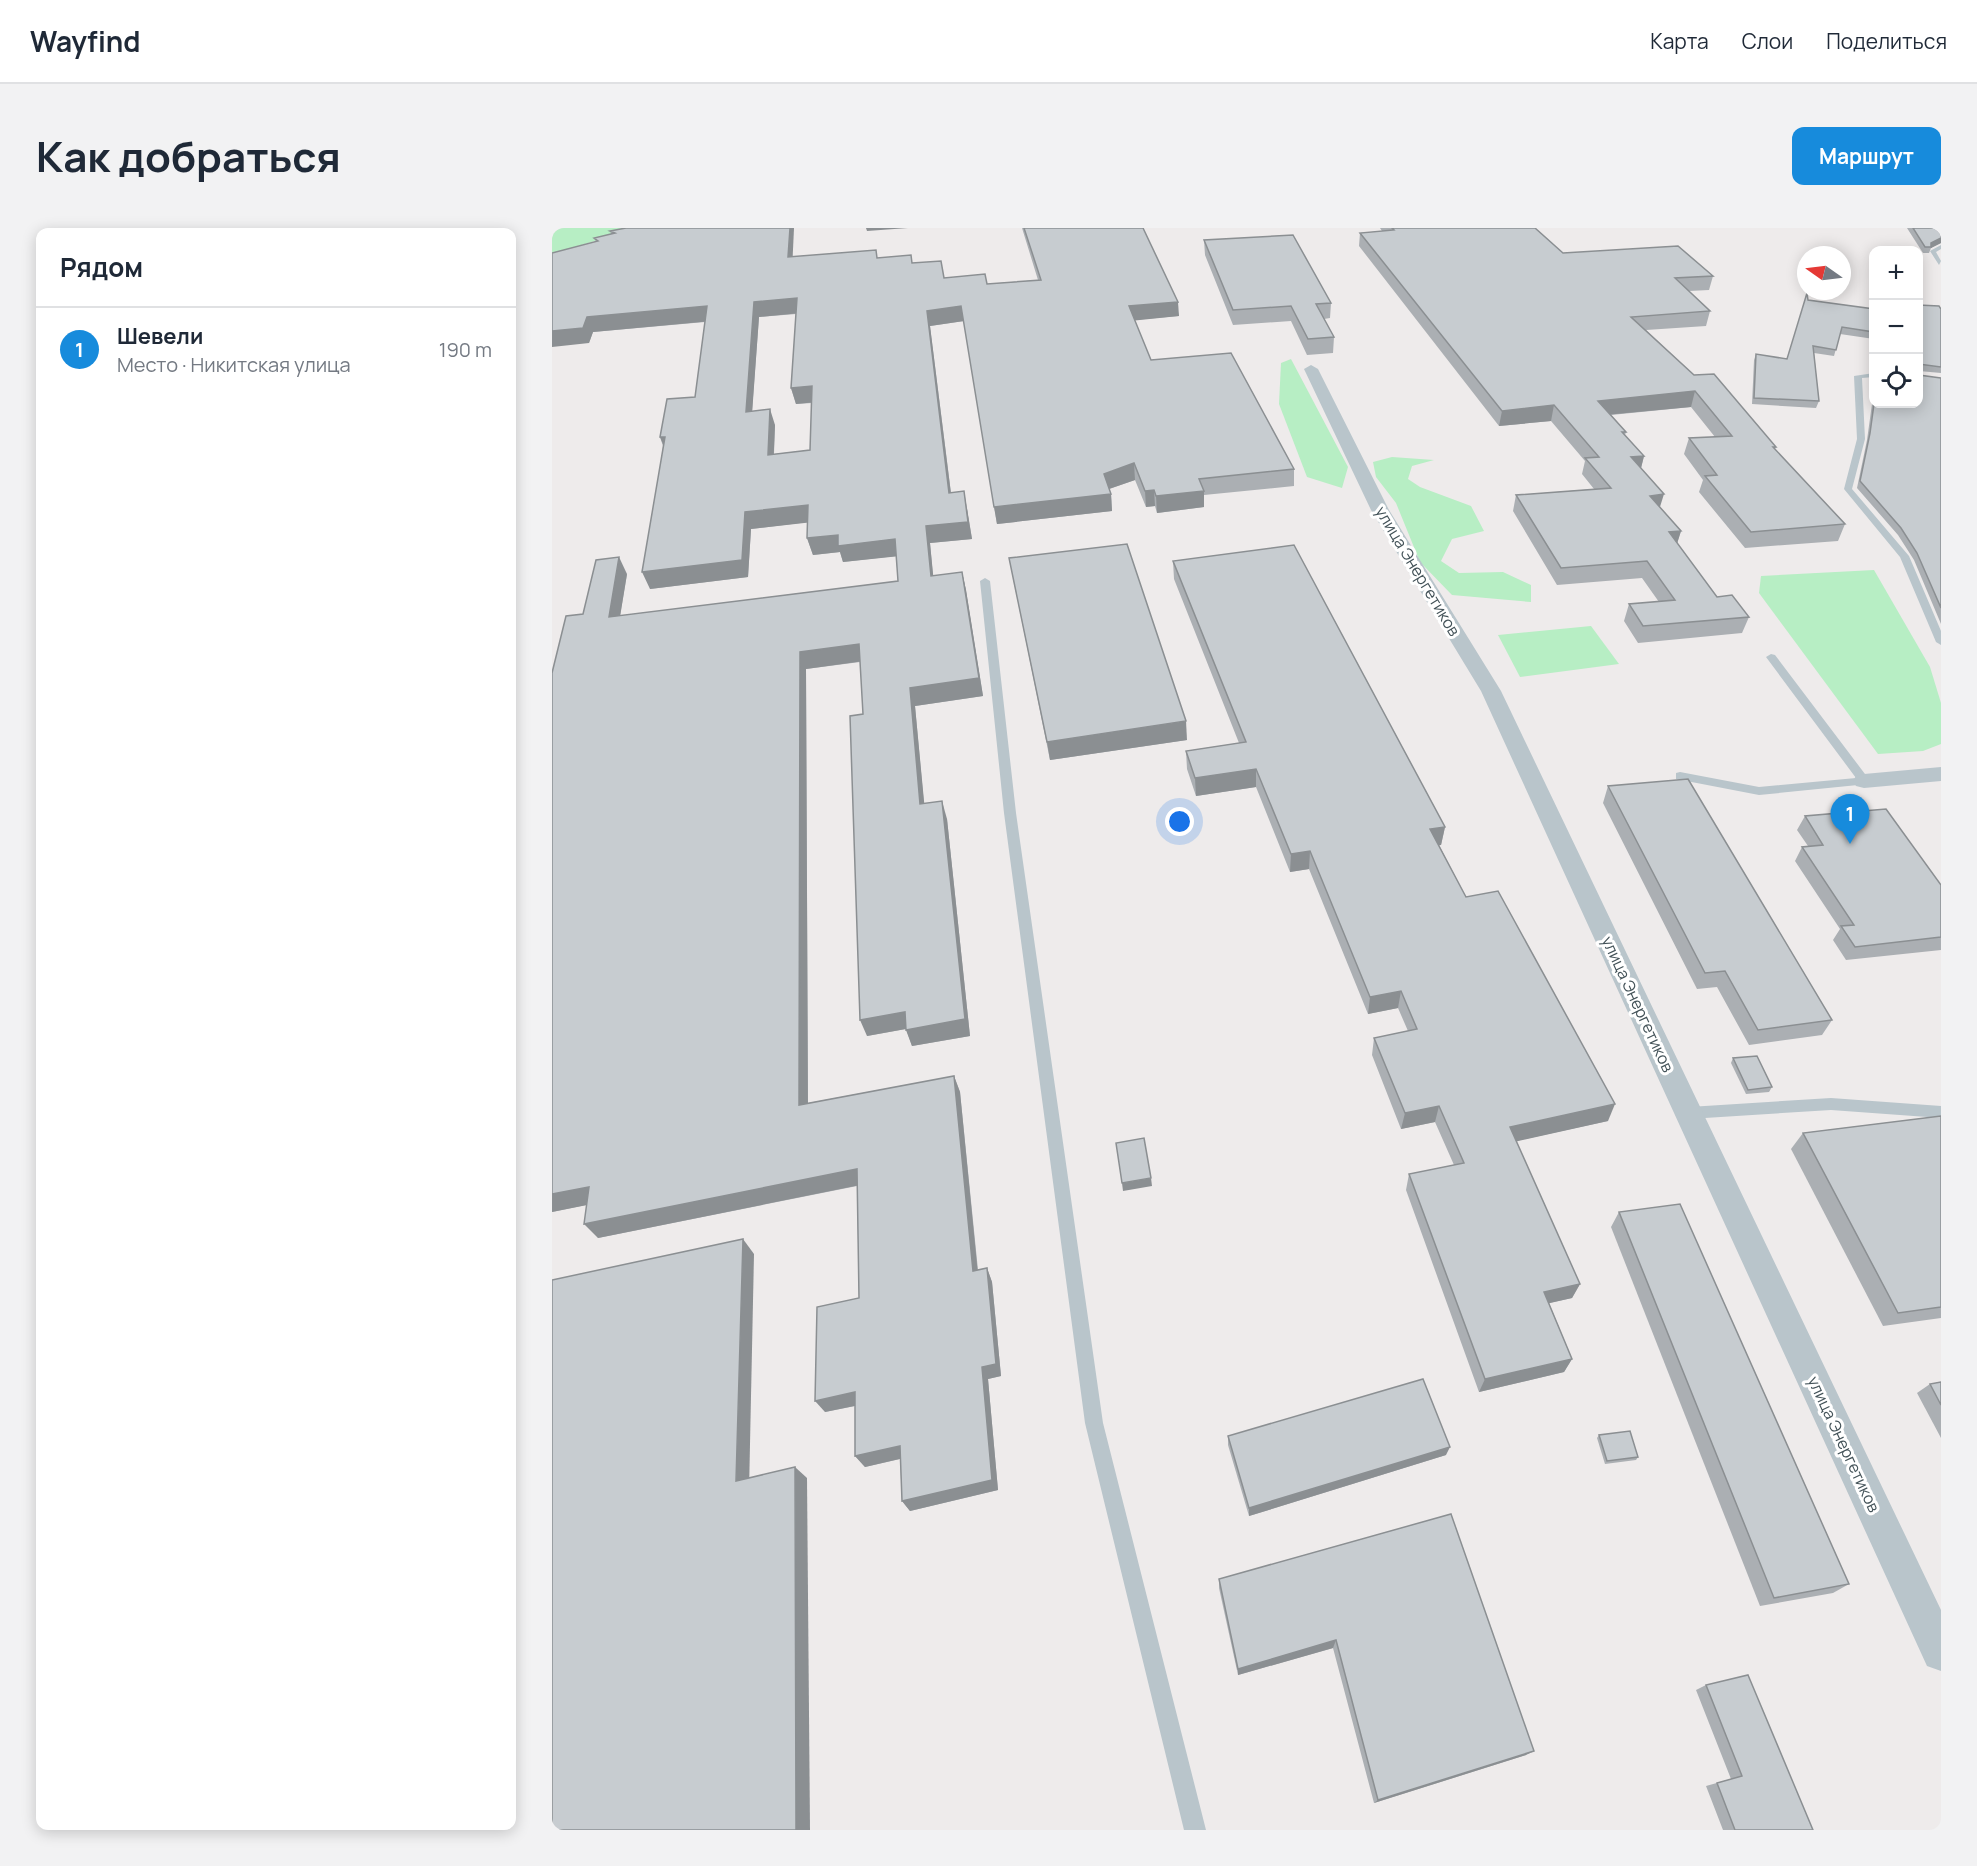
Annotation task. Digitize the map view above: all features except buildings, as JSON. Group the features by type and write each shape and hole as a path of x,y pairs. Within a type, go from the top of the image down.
{"street":[{"name":"улица Энергетиков","path":"1311,369 1380,510 1491,691 1941,1653"},
{"path":"1864,781 1941,774"}],"lane":[{"path":"1939,263 1933,251 1941,247"},
{"path":"1869,375 1858,376 1861,439 1848,489 1904,556 1941,642"},
{"path":"985,581 1010,813 1094,1423 1195,1830"},
{"path":"1771,657 1864,781"},
{"path":"1680,776 1759,791 1864,781"},
{"path":"1689,1113 1831,1104 1941,1112"}],"green space":[{"path":"552,228 648,228 552,254"},
{"path":"1291,359 1348,467 1342,488 1307,477 1279,404 1281,363"},
{"path":"1392,457 1434,460 1412,466 1408,479 1420,487 1471,506 1484,531 1452,539 1441,561 1459,573 1503,572 1531,585 1531,602 1452,595 1420,562 1396,503 1376,477 1373,462"},
{"path":"1874,570 1930,667 1941,703 1941,744 1923,751 1878,754 1759,593 1761,576"},
{"path":"1591,626 1619,664 1520,677 1498,635"}],"place":[{"name":"Шевели","path":"1850,844"}]}
